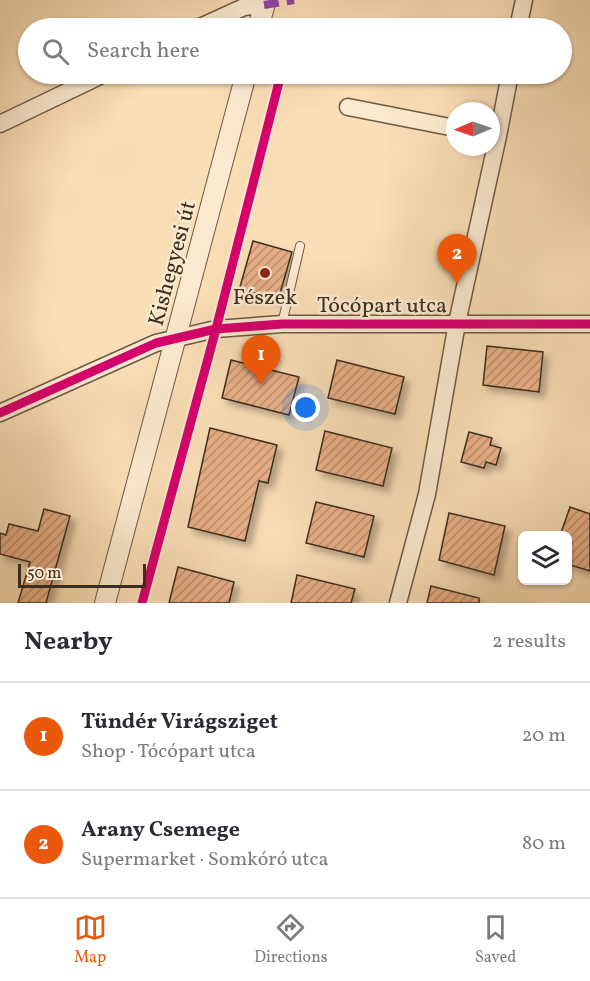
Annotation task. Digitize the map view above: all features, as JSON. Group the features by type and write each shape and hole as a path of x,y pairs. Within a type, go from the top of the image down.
{"street":[{"path":"520,18 524,0"},
{"path":"220,18 244,7 265,2 261,18"},
{"path":"0,124 83,84"},
{"name":"Kishegyesi út","path":"105,603 243,84"},
{"path":"500,112 507,84"},
{"path":"348,107 446,126"},
{"path":"398,603 427,494 490,156"},
{"name":"Tócópart utca","path":"0,413 156,343 216,329 282,324 590,324"}],"lane":[{"path":"282,324 300,246"}],"building":[{"name":"Fészek","path":"253,241 292,252 278,300 254,293 253,298 238,294"},
{"path":"487,346 543,352 539,392 483,385"},
{"path":"231,360 299,377 289,415 222,398"},
{"path":"337,360 404,377 395,414 328,398"},
{"path":"210,428 277,445 268,483 259,481 245,541 188,527"},
{"path":"325,431 392,448 383,486 316,470"},
{"path":"469,432 492,438 490,445 501,448 496,465 486,462 484,468 461,462"},
{"path":"316,502 374,516 364,557 306,543"},
{"path":"570,507 590,514 590,571 572,566 572,531 562,531"},
{"path":"44,509 70,516 46,603 18,603 30,562 0,554 0,533 6,535 9,524 38,531"},
{"path":"449,513 505,526 494,575 439,560"},
{"path":"178,567 234,582 229,603 169,603"},
{"path":"297,575 355,589 351,603 291,603"},
{"path":"431,586 479,598 479,603 427,603"}],"marked path":[{"path":"264,5 294,0"}],"cycle path":[{"path":"142,603 216,329 278,84"},
{"path":"0,413 156,343 216,329 282,324 590,324"}],"place":[{"name":"Fészek","path":"265,273"},
{"name":"Arany Csemege","path":"457,284"},
{"name":"Tündér Virágsziget","path":"261,385"}]}
